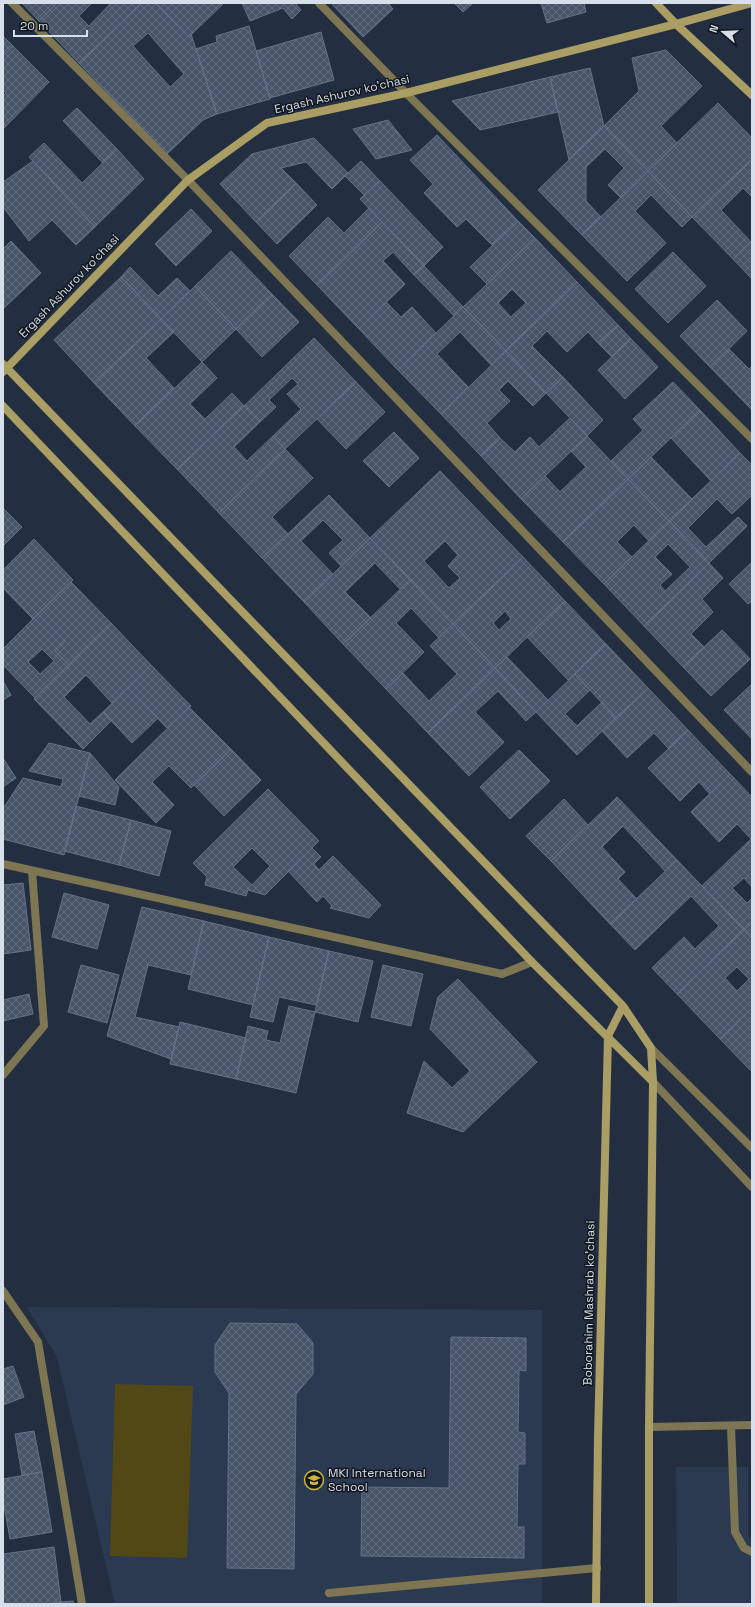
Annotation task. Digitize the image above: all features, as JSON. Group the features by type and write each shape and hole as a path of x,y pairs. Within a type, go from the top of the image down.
{"main road":[{"path":"656,3 676,24 752,95"},
{"name":"Ergash Ashurov ko'chasi","path":"4,368 188,180 267,123 406,93 752,3"},
{"path":"4,368 623,1006 651,1048 653,1082 649,1427 650,1604"},
{"path":"3,406 532,962 653,1082"},
{"name":"Boborahim Mashrab ko'chasi","path":"596,1604 598,1438 608,1036 623,1006"}],"street":[{"path":"12,3 188,180 752,772"},
{"path":"319,3 406,93 752,439"},
{"path":"3,864 502,974 532,962"},
{"path":"3,1075 44,1026 32,871"},
{"path":"651,1048 752,1148"},
{"path":"653,1082 752,1187"},
{"path":"3,1292 38,1342 82,1604"},
{"path":"649,1427 752,1425"},
{"path":"731,1426 735,1532 744,1548 752,1552"},
{"path":"329,1593 596,1568"}],"shaded area":[{"name":"MKI International School","path":"27,1307 542,1310 542,1604 115,1604 57,1357"},
{"path":"115,1384 193,1386 187,1558 110,1556"},
{"path":"676,1467 748,1467 748,1536 752,1540 752,1604 677,1604"}],"building":[{"path":"22,3 57,3 39,21"},
{"path":"57,3 92,3 79,16 89,26 111,3 142,3 79,63 39,21"},
{"path":"142,3 156,3 189,37 191,34 217,114 203,120 167,154 79,63","holes":["148,33 184,74 170,87 133,46"]},
{"path":"156,3 224,3 189,37"},
{"path":"242,3 295,3 301,10 292,19 283,8 250,21"},
{"path":"331,3 388,3 393,9 363,37"},
{"path":"454,3 473,3 463,12"},
{"path":"541,3 584,3 586,12 547,23"},
{"path":"249,26 270,99 217,114 196,49 217,42 216,36"},
{"path":"321,32 334,80 270,98 256,51"},
{"path":"3,36 13,46 3,56"},
{"path":"13,46 49,82 3,129 3,96 6,93 3,90 3,56"},
{"path":"666,50 702,86 661,126 677,143 648,171 604,126 639,91 632,58"},
{"path":"590,68 604,126 569,160 550,77"},
{"path":"550,77 558,112 480,130 452,101"},
{"path":"718,103 752,138 752,159 692,217 648,171"},
{"path":"77,108 117,149 103,163 63,121"},
{"path":"388,120 412,150 376,159 353,129"},
{"path":"604,126 648,171 621,198 608,185 624,168 605,149 586,167 586,201 601,217 582,235 538,190"},
{"path":"437,135 518,221 492,245 466,219 457,227 424,193 433,184 410,160"},
{"path":"314,138 348,173 332,189 306,162 281,168 296,183 256,222 220,184 252,154"},
{"path":"44,143 82,183 117,149 144,179 95,227 29,157"},
{"path":"752,159 752,197 743,188 721,210 751,242 733,259 692,217"},
{"path":"33,161 95,227 76,245 52,220 29,241 3,207 3,182"},
{"path":"361,161 380,181 364,195 345,176"},
{"path":"648,171 692,217 682,227 651,195 635,211 666,243 627,281 582,235"},
{"path":"380,181 443,247 424,266 360,199"},
{"path":"296,183 317,205 277,244 256,222"},
{"path":"369,208 382,222 317,285 289,256 328,217 344,233"},
{"path":"191,209 212,231 176,266 155,244"},
{"path":"518,221 535,238 487,284 470,267"},
{"path":"382,222 424,266 414,275 393,252 383,261 405,284 359,329 317,285"},
{"path":"535,238 577,282 506,351 463,307","holes":["512,289 526,303 511,317 498,303"]},
{"path":"11,241 41,273 4,308 3,249"},
{"path":"751,242 752,243 752,279 733,259"},
{"path":"231,251 272,294 236,329 195,286"},
{"path":"673,252 706,286 668,323 635,289"},
{"path":"424,266 463,307 454,316 414,275"},
{"path":"130,267 158,296 177,278 190,291 161,319 121,277"},
{"path":"121,277 161,319 94,383 54,340"},
{"path":"577,282 618,325 598,343 588,332 567,352 547,331 532,346 563,377 546,393 506,351"},
{"path":"195,286 236,329 202,362 161,319"},
{"path":"272,294 299,322 262,357 236,329"},
{"path":"717,300 747,331 710,367 680,336"},
{"path":"386,302 401,317 412,307 436,333 398,370 359,329"},
{"path":"463,307 506,351 491,365 460,332 437,354 468,387 441,414 398,370"},
{"path":"161,319 174,332 146,358 174,388 135,426 94,383"},
{"path":"618,325 631,339 612,357 598,343"},
{"path":"314,338 356,382 285,449 273,436 301,409 287,394 298,384 292,378 269,400 276,407 260,422 244,406"},
{"path":"631,339 658,367 625,399 598,370"},
{"path":"729,349 749,369 752,366 752,410 710,367"},
{"path":"506,351 546,393 533,406 508,381 499,390 510,401 487,423 500,438 481,456 441,414"},
{"path":"202,362 217,378 190,404 205,419 232,393 244,406 177,469 135,426"},
{"path":"563,377 603,420 587,436 546,393"},
{"path":"356,382 385,412 346,449 317,419"},
{"path":"673,382 700,410 628,479 611,461 643,430 633,419"},
{"path":"244,406 260,422 234,447 247,461 273,436 285,449 219,513 177,469"},
{"path":"700,410 740,453 711,481 671,438"},
{"path":"570,418 587,436 521,499 481,456 500,438 515,452 530,437 539,447"},
{"path":"394,432 419,458 389,487 363,461"},
{"path":"587,436 628,479 563,542 521,499 545,476 560,492 586,467 571,451"},
{"path":"285,449 313,478 272,517 288,534 262,558 219,513"},
{"path":"740,453 752,465 752,495 732,514 717,499 688,528 706,547 738,517 747,526 709,563 669,521"},
{"path":"651,457 692,499 669,521 628,479"},
{"path":"440,471 523,557 453,624 370,538","holes":["445,541 458,555 448,566 460,578 449,588 424,561"]},
{"path":"628,479 669,521 649,541 634,525 617,542 632,557 604,584 563,542"},
{"path":"329,495 370,538 341,566 329,553 343,540 323,520 301,541 333,574 304,602 262,558"},
{"path":"3,508 22,527 3,546"},
{"path":"669,521 709,563 644,626 604,584","holes":["668,544 690,567 665,591 660,585 672,574 655,557"]},
{"path":"370,538 410,580 400,589 375,563 345,592 371,618 343,644 304,602"},
{"path":"34,539 73,580 33,619 3,588 3,570"},
{"path":"523,557 565,601 495,668 453,624","holes":["505,611 511,619 499,630 493,623"]},
{"path":"752,562 752,601 748,604 729,584"},
{"path":"709,563 723,578 702,599 713,612 691,634 704,647 683,667 644,626"},
{"path":"410,580 453,624 439,638 411,608 396,623 424,652 386,689 343,644"},
{"path":"71,582 111,623 69,665 55,651 65,641 38,614"},
{"path":"565,601 606,644 568,680 527,637"},
{"path":"38,614 65,641 55,651 69,665 35,698 3,665 3,649","holes":["42,649 54,661 40,674 28,662"]},
{"path":"111,623 151,665 112,703 86,675 64,697 90,724 103,712 111,721 83,749 34,699"},
{"path":"453,624 495,668 428,733 386,689 403,673 429,701 457,674 430,646"},
{"path":"722,630 750,659 711,696 683,667"},
{"path":"606,644 648,688 616,718 575,674"},
{"path":"507,657 548,700 536,712 495,668"},
{"path":"151,665 191,706 167,728 128,688"},
{"path":"495,668 536,712 526,721 498,691 475,712 504,742 469,776 428,733"},
{"path":"575,674 590,690 565,714 577,726 602,702 616,718 577,755 536,712"},
{"path":"3,681 11,695 3,700"},
{"path":"752,684 752,739 724,710"},
{"path":"128,688 158,718 132,743 103,712"},
{"path":"648,688 688,730 669,749 654,733 627,758 602,731"},
{"path":"189,707 231,749 191,788 169,766 152,782 174,805 156,823 115,780"},
{"path":"688,730 730,774 710,794 699,782 680,801 648,768"},
{"path":"49,743 90,753 64,855 3,839 3,809 23,778 61,787 63,779 29,771"},
{"path":"231,749 261,780 224,816 194,785"},
{"path":"519,750 550,781 510,819 480,787"},
{"path":"90,753 119,787 115,805 79,796"},
{"path":"3,758 16,778 3,787"},
{"path":"730,774 752,797 752,838 751,839 737,824 719,842 691,812"},
{"path":"268,789 319,841 265,895 248,890 246,896 205,885 207,877 193,863","holes":["252,848 270,866 252,885 233,867"]},
{"path":"617,797 677,860 665,871 623,826 602,847 625,872 618,879 637,899 610,924 551,861"},
{"path":"564,799 588,825 551,861 526,836"},
{"path":"76,806 131,820 119,865 64,851"},
{"path":"131,820 171,831 159,876 119,865"},
{"path":"752,838 752,887 744,878 732,888 747,903 752,898 752,922 744,930 702,886"},
{"path":"312,848 321,857 314,864 319,870 333,856 381,905 369,918 330,908 332,906 323,896 317,902 288,871"},
{"path":"677,860 744,930 677,994 652,968 684,937 695,949 719,926 691,896 635,950 610,924"},
{"path":"23,883 31,950 3,954 3,885"},
{"path":"64,893 109,905 97,949 52,937"},
{"path":"142,907 204,921 191,975 148,965 135,1017 179,1027 171,1059 107,1036"},
{"path":"204,921 269,937 253,1005 188,989"},
{"path":"752,922 752,938 744,930"},
{"path":"744,930 752,938 752,1008 720,1039 677,994","holes":["737,967 749,979 737,991 725,978"]},
{"path":"269,937 329,951 316,1005 279,997 273,1022 250,1017"},
{"path":"329,951 373,961 358,1022 315,1012"},
{"path":"81,965 119,975 107,1023 68,1012"},
{"path":"383,965 423,974 411,1026 371,1017"},
{"path":"458,979 537,1062 463,1132 407,1113 424,1061 452,1088 470,1071 430,1029 438,997"},
{"path":"29,994 33,1014 3,1021 3,1000"},
{"path":"289,1006 315,1012 296,1093 236,1079 248,1026 268,1031 266,1040 280,1043"},
{"path":"752,1008 752,1072 720,1039"},
{"path":"180,1022 246,1038 236,1079 170,1064"},
{"path":"230,1323 297,1324 313,1343 313,1374 296,1394 294,1569 227,1568 229,1393 215,1372 215,1345"},
{"path":"451,1337 526,1338 526,1371 519,1370 518,1432 525,1433 525,1464 518,1464 517,1527 524,1527 524,1558 361,1556 362,1487 449,1488"},
{"path":"13,1366 24,1397 3,1405 3,1369"},
{"path":"34,1431 42,1472 22,1475 15,1434"},
{"path":"42,1472 52,1532 10,1539 3,1500 3,1479"},
{"path":"54,1547 61,1602 48,1604 3,1604 3,1554"},
{"path":"73,1601 74,1604 48,1604 61,1602"}],"place":[{"name":"MKI International School","path":"314,1480"}]}
